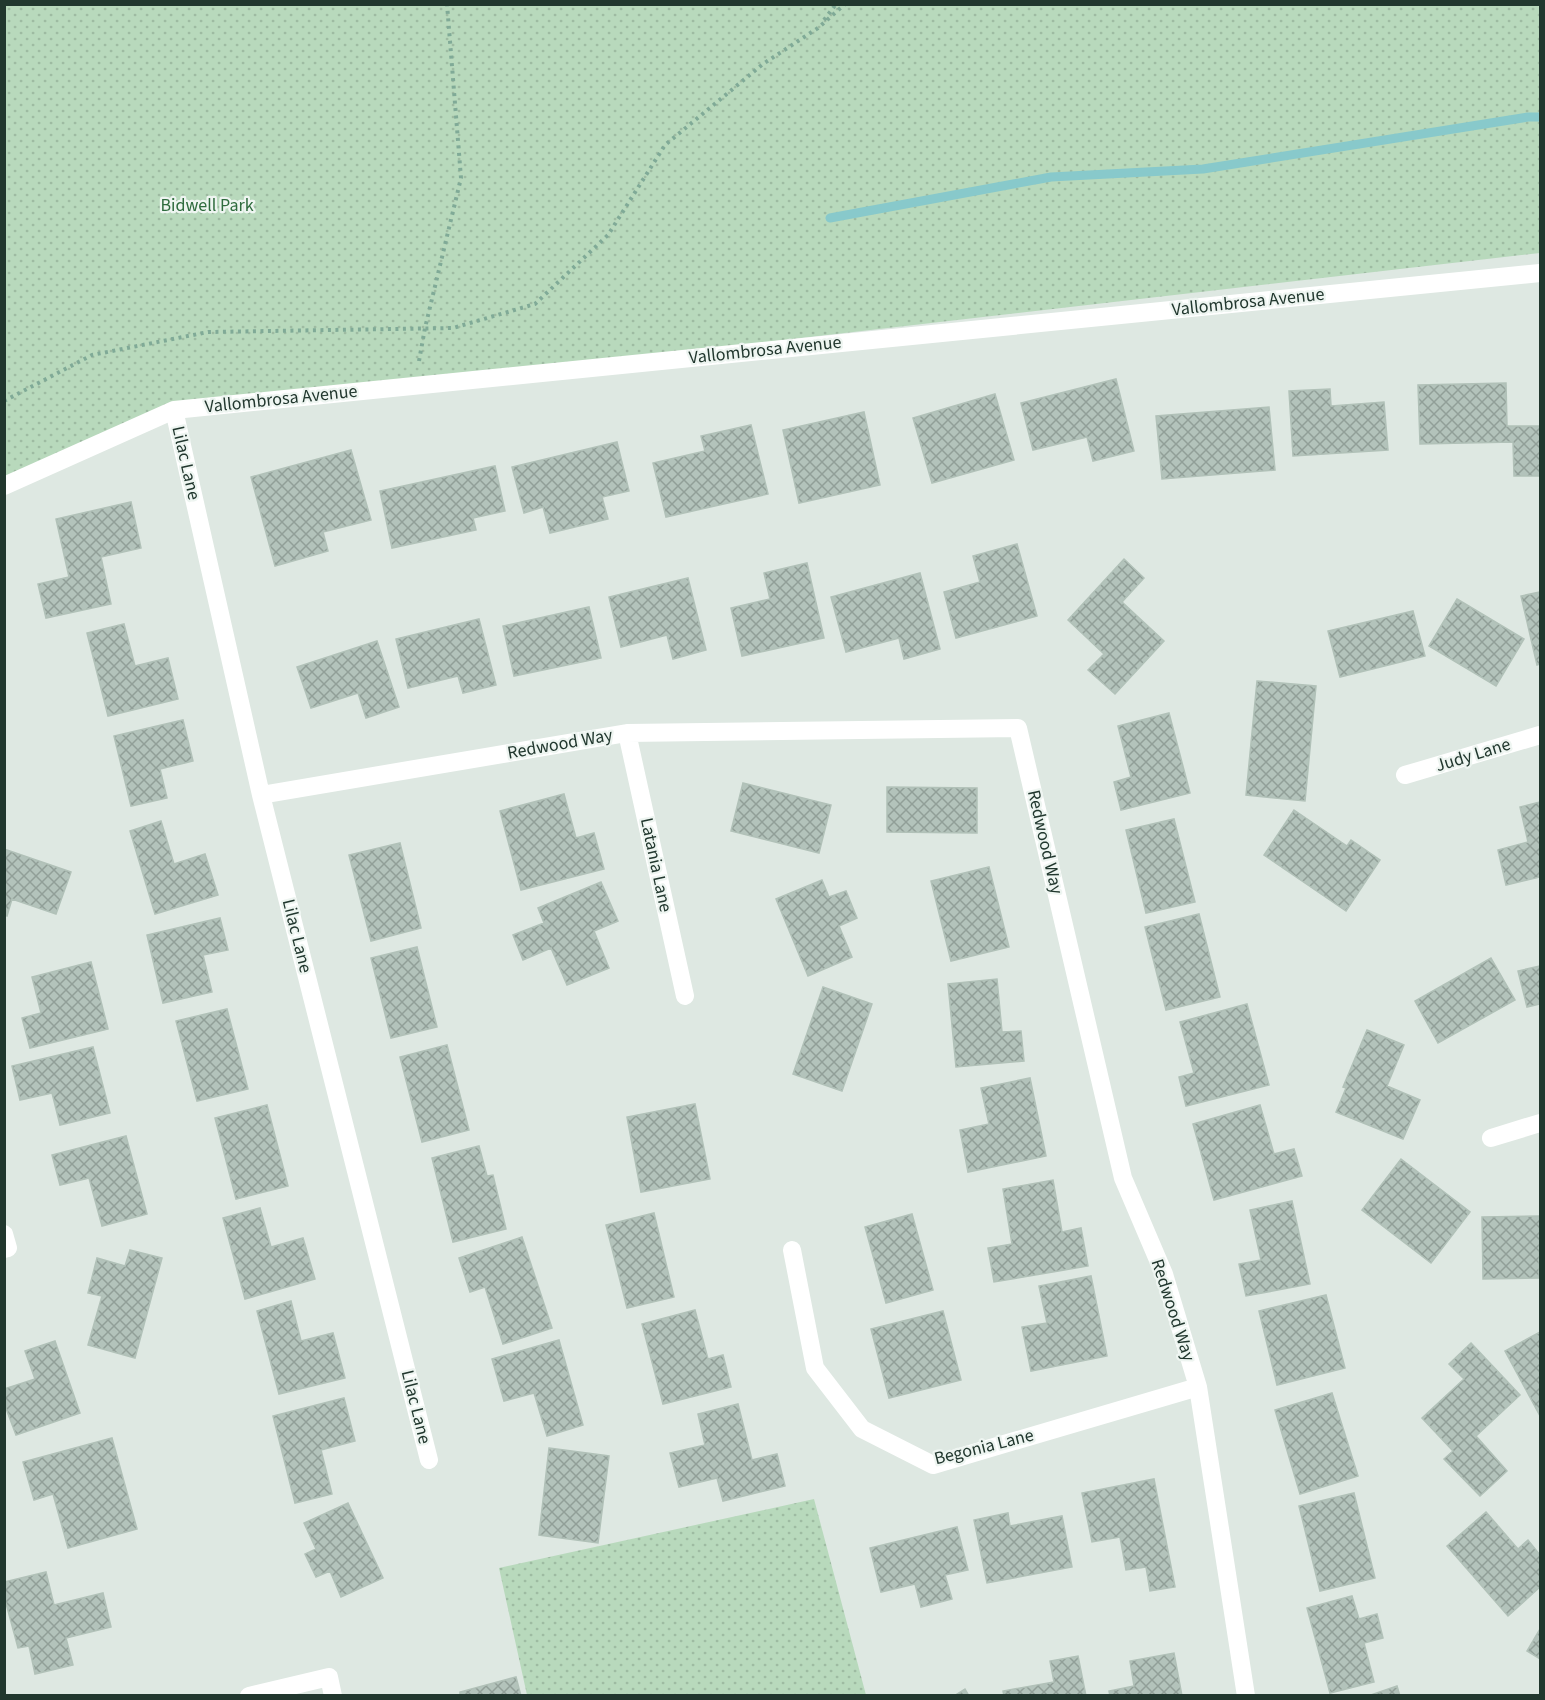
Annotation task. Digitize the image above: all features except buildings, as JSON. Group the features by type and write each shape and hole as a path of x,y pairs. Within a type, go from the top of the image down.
{"street":[{"name":"Vallombrosa Avenue","path":"4,486 174,410 1540,273"},
{"name":"Lilac Lane","path":"174,410 261,795 429,1460"},
{"name":"Redwood Way","path":"261,795 627,733 1018,728 1123,1178 1164,1274 1198,1387 1246,1695"},
{"name":"Latania Lane","path":"627,733 685,996"},
{"name":"Judy Lane","path":"1405,775 1540,735"},
{"path":"1491,1138 1540,1123"},
{"path":"4,1234 8,1248 4,1249"},
{"name":"Begonia Lane","path":"792,1250 814,1368 862,1429 933,1465 1198,1387"},
{"path":"249,1695 329,1677 333,1695"}],"path":[{"path":"415,385 425,328 461,178 447,4"},
{"path":"818,28 836,4"},
{"path":"4,401 92,355 208,332 453,328 535,304 608,235 665,145 764,64 818,28 845,4"}],"green space":[{"name":"Bidwell Park","path":"4,5 1540,5 1540,253 174,410 5,486"},
{"path":"814,1499 866,1695 527,1695 499,1568"}],"waterway":[{"path":"830,218 1051,177 1203,169 1528,117 1540,117"}]}
